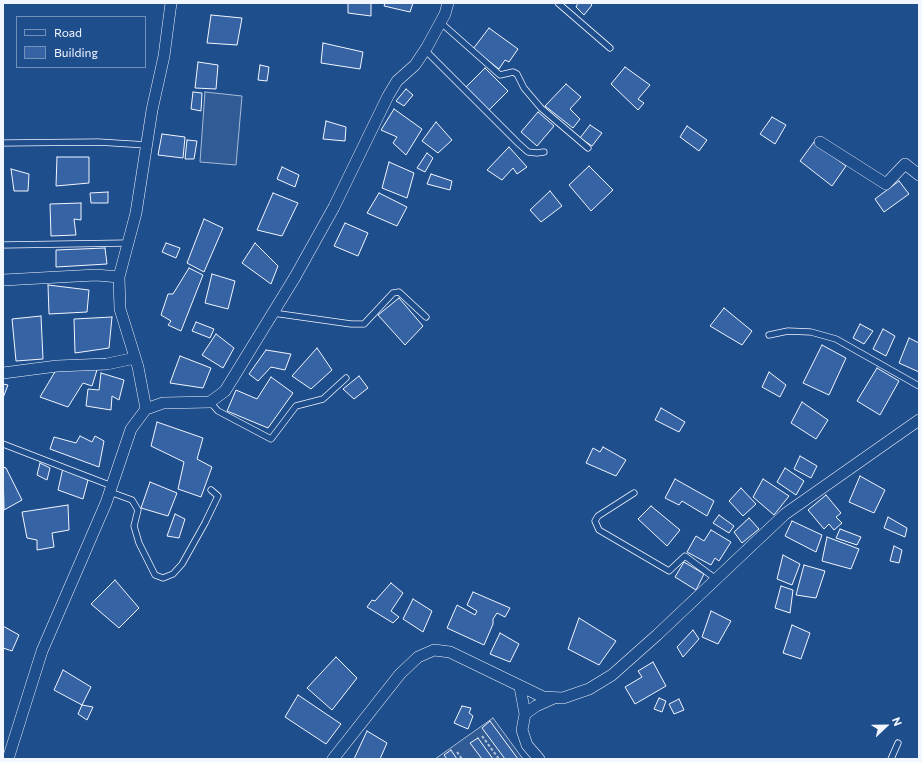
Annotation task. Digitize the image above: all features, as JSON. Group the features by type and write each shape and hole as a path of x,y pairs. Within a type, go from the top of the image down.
{"street":[{"path":"146,409 135,358 120,309 119,278 136,213 152,110 164,56 171,3"},
{"path":"8,759 42,651 111,489 131,429 146,409 163,403 210,402 225,391 273,313 334,207 388,96 397,81 415,65 440,22 448,3"},
{"path":"820,142 886,184 905,164 919,175"},
{"path":"3,280 96,275 119,278"},
{"path":"3,373 57,366 107,364 135,358"},
{"path":"333,759 400,674 418,657 434,650 450,652 543,697 563,698 589,689 612,675 716,580 785,514 919,420"},
{"path":"520,687 525,714 522,730 527,744 539,759"},
{"path":"525,714 536,706 555,698"}],"lane":[{"path":"558,3 610,48"},
{"path":"440,22 500,75 513,72 517,74 524,88 541,108 588,148"},
{"path":"424,50 528,152 544,152"},
{"path":"3,142 98,142 134,143 147,145"},
{"path":"3,245 128,243"},
{"path":"273,313 351,324 364,324 393,293 399,292 426,317"},
{"path":"769,335 788,331 811,332 836,339 919,386"},
{"path":"210,402 218,411 271,439 296,406 323,399 346,378"},
{"path":"3,444 111,489 132,500 138,510 134,526 139,543 155,575 162,578 172,574 182,564 202,530 218,496 211,490"},
{"path":"634,493 598,516 595,521 599,530 668,571 678,564 685,556 716,580"},
{"path":"890,759 898,743"}],"path":[{"path":"482,736 499,759"},
{"path":"457,752 462,759"}],"shaded area":[{"path":"205,92 242,96 236,165 200,162"},
{"path":"493,718 523,759 435,759"}],"building":[{"path":"348,3 371,3 371,16 348,13"},
{"path":"385,3 413,3 410,12 384,6"},
{"path":"578,3 590,3 592,5 584,15 576,7"},
{"path":"211,15 242,18 237,45 207,43"},
{"path":"489,28 518,49 509,62 505,60 499,69 473,49"},
{"path":"323,43 363,52 360,69 321,63"},
{"path":"198,62 218,65 216,89 195,88"},
{"path":"260,65 269,67 267,81 258,80"},
{"path":"625,67 650,85 638,99 644,103 638,110 611,84"},
{"path":"485,68 508,91 489,110 466,87"},
{"path":"566,84 581,97 570,109 580,119 573,128 545,106"},
{"path":"406,89 413,95 404,106 396,101"},
{"path":"193,92 202,93 201,111 191,109"},
{"path":"394,109 422,129 406,155 393,143 397,137 381,130"},
{"path":"538,112 554,126 537,146 521,132"},
{"path":"772,117 786,125 775,144 760,134"},
{"path":"326,121 346,127 345,141 323,139"},
{"path":"436,122 452,140 438,153 422,141"},
{"path":"590,125 602,133 592,146 580,138"},
{"path":"687,126 707,140 699,151 680,137"},
{"path":"162,134 185,137 183,158 158,155"},
{"path":"187,140 197,141 194,159 185,159"},
{"path":"814,142 846,166 832,186 800,161"},
{"path":"509,147 527,167 517,174 513,168 502,180 487,170"},
{"path":"427,153 433,158 425,172 417,168"},
{"path":"57,157 89,157 89,183 56,186"},
{"path":"389,162 414,173 407,198 382,188"},
{"path":"589,166 613,190 591,211 569,185"},
{"path":"282,167 299,175 295,187 277,179"},
{"path":"11,169 29,174 28,191 14,191"},
{"path":"431,174 452,181 450,190 427,184"},
{"path":"899,181 909,194 884,212 875,199"},
{"path":"550,191 562,206 541,222 530,210"},
{"path":"108,192 108,203 91,203 90,193"},
{"path":"273,193 298,203 282,236 257,230"},
{"path":"379,193 407,207 397,226 367,213"},
{"path":"81,203 81,220 74,219 76,235 51,236 50,204"},
{"path":"204,219 223,228 204,272 187,263"},
{"path":"345,223 368,233 358,256 334,246"},
{"path":"166,243 180,248 176,258 162,252"},
{"path":"255,243 278,266 271,284 242,263"},
{"path":"105,248 107,264 56,267 56,250"},
{"path":"189,268 203,275 181,331 168,325 171,321 161,315 168,294 173,294"},
{"path":"212,274 235,281 228,309 205,303"},
{"path":"48,285 89,290 87,312 49,314"},
{"path":"399,298 423,326 405,345 378,315"},
{"path":"724,308 752,331 742,345 710,326"},
{"path":"41,316 43,359 16,361 12,319"},
{"path":"112,317 109,348 75,353 74,319"},
{"path":"196,322 214,329 210,338 192,331"},
{"path":"860,324 873,331 864,344 853,338"},
{"path":"883,329 895,336 886,356 873,349"},
{"path":"216,334 234,348 223,368 202,355"},
{"path":"909,338 919,343 919,372 899,363"},
{"path":"822,345 846,358 829,395 803,383"},
{"path":"317,348 332,370 311,389 292,376"},
{"path":"266,350 291,354 285,370 271,367 258,381 249,374"},
{"path":"180,356 211,368 203,388 170,383"},
{"path":"89,367 97,370 92,386 83,383 68,407 40,397 56,370"},
{"path":"877,368 899,381 880,415 857,401"},
{"path":"769,372 786,385 780,397 762,387"},
{"path":"101,373 124,380 119,400 112,396 111,410 86,406 88,389 99,390"},
{"path":"359,376 368,388 354,399 343,389"},
{"path":"271,377 293,393 268,428 227,411 236,390 257,399"},
{"path":"3,384 8,385 3,398"},
{"path":"802,402 828,420 816,439 791,423"},
{"path":"661,408 685,422 679,432 655,420"},
{"path":"157,422 203,438 197,459 212,467 201,497 178,489 184,462 151,446"},
{"path":"80,436 92,442 95,436 104,441 99,467 50,449 54,437 76,443"},
{"path":"603,447 626,460 616,476 586,463 593,448 600,452"},
{"path":"800,456 817,466 811,478 794,469"},
{"path":"40,463 50,468 47,480 37,475"},
{"path":"3,467 6,468 22,500 4,510"},
{"path":"63,468 88,480 83,499 58,490"},
{"path":"785,468 804,481 796,495 777,482"},
{"path":"860,476 885,490 874,513 849,502"},
{"path":"675,479 714,501 707,516 682,501 679,505 665,498"},
{"path":"763,479 789,496 774,515 753,497"},
{"path":"150,482 177,493 168,516 141,508"},
{"path":"741,488 756,504 743,516 729,501"},
{"path":"826,495 841,513 836,517 842,523 834,530 829,524 824,529 808,510"},
{"path":"68,505 69,530 52,533 54,547 37,550 37,540 27,538 22,512"},
{"path":"651,506 680,530 667,546 638,519"},
{"path":"175,514 185,519 179,538 167,536"},
{"path":"719,515 734,526 729,533 713,523"},
{"path":"888,517 907,528 905,537 884,528"},
{"path":"749,518 759,529 742,543 734,532"},
{"path":"792,521 822,535 816,552 785,536"},
{"path":"840,529 861,537 857,545 836,538"},
{"path":"711,530 731,542 719,561 715,558 711,565 687,552 696,536 704,541"},
{"path":"827,537 859,549 851,569 822,561"},
{"path":"894,546 902,550 899,563 890,561"},
{"path":"783,555 800,564 792,585 777,579"},
{"path":"684,562 704,574 696,590 675,577"},
{"path":"804,565 825,571 816,598 796,595"},
{"path":"115,580 139,608 119,628 91,604"},
{"path":"391,583 403,593 391,611 399,617 393,623 367,607 372,600 375,601"},
{"path":"781,586 793,590 790,613 775,608"},
{"path":"473,592 510,608 505,617 497,613 493,619 493,624 484,645 447,628 457,605 475,615 477,611 467,605"},
{"path":"413,599 432,611 423,632 403,619"},
{"path":"711,611 731,621 718,644 702,637"},
{"path":"579,618 616,641 599,665 568,649"},
{"path":"792,625 810,633 801,659 783,653"},
{"path":"3,626 19,635 12,651 3,648"},
{"path":"693,630 699,639 683,657 677,647"},
{"path":"500,633 519,644 510,662 490,654"},
{"path":"336,657 357,678 332,710 307,688"},
{"path":"653,662 666,686 635,704 625,687 642,677 638,671"},
{"path":"63,670 91,687 82,705 54,690"},
{"path":"298,695 341,724 326,744 285,717"},
{"path":"659,698 666,701 662,712 654,709"},
{"path":"679,699 684,710 674,714 669,704"},
{"path":"82,705 93,707 87,720 78,714"},
{"path":"462,706 471,708 469,713 473,716 468,729 454,723"},
{"path":"490,721 518,759 505,759 482,728"},
{"path":"367,731 387,743 380,759 354,759"},
{"path":"478,738 493,759 482,759 470,743"},
{"path":"451,750 457,759 447,759 444,755"}]}
